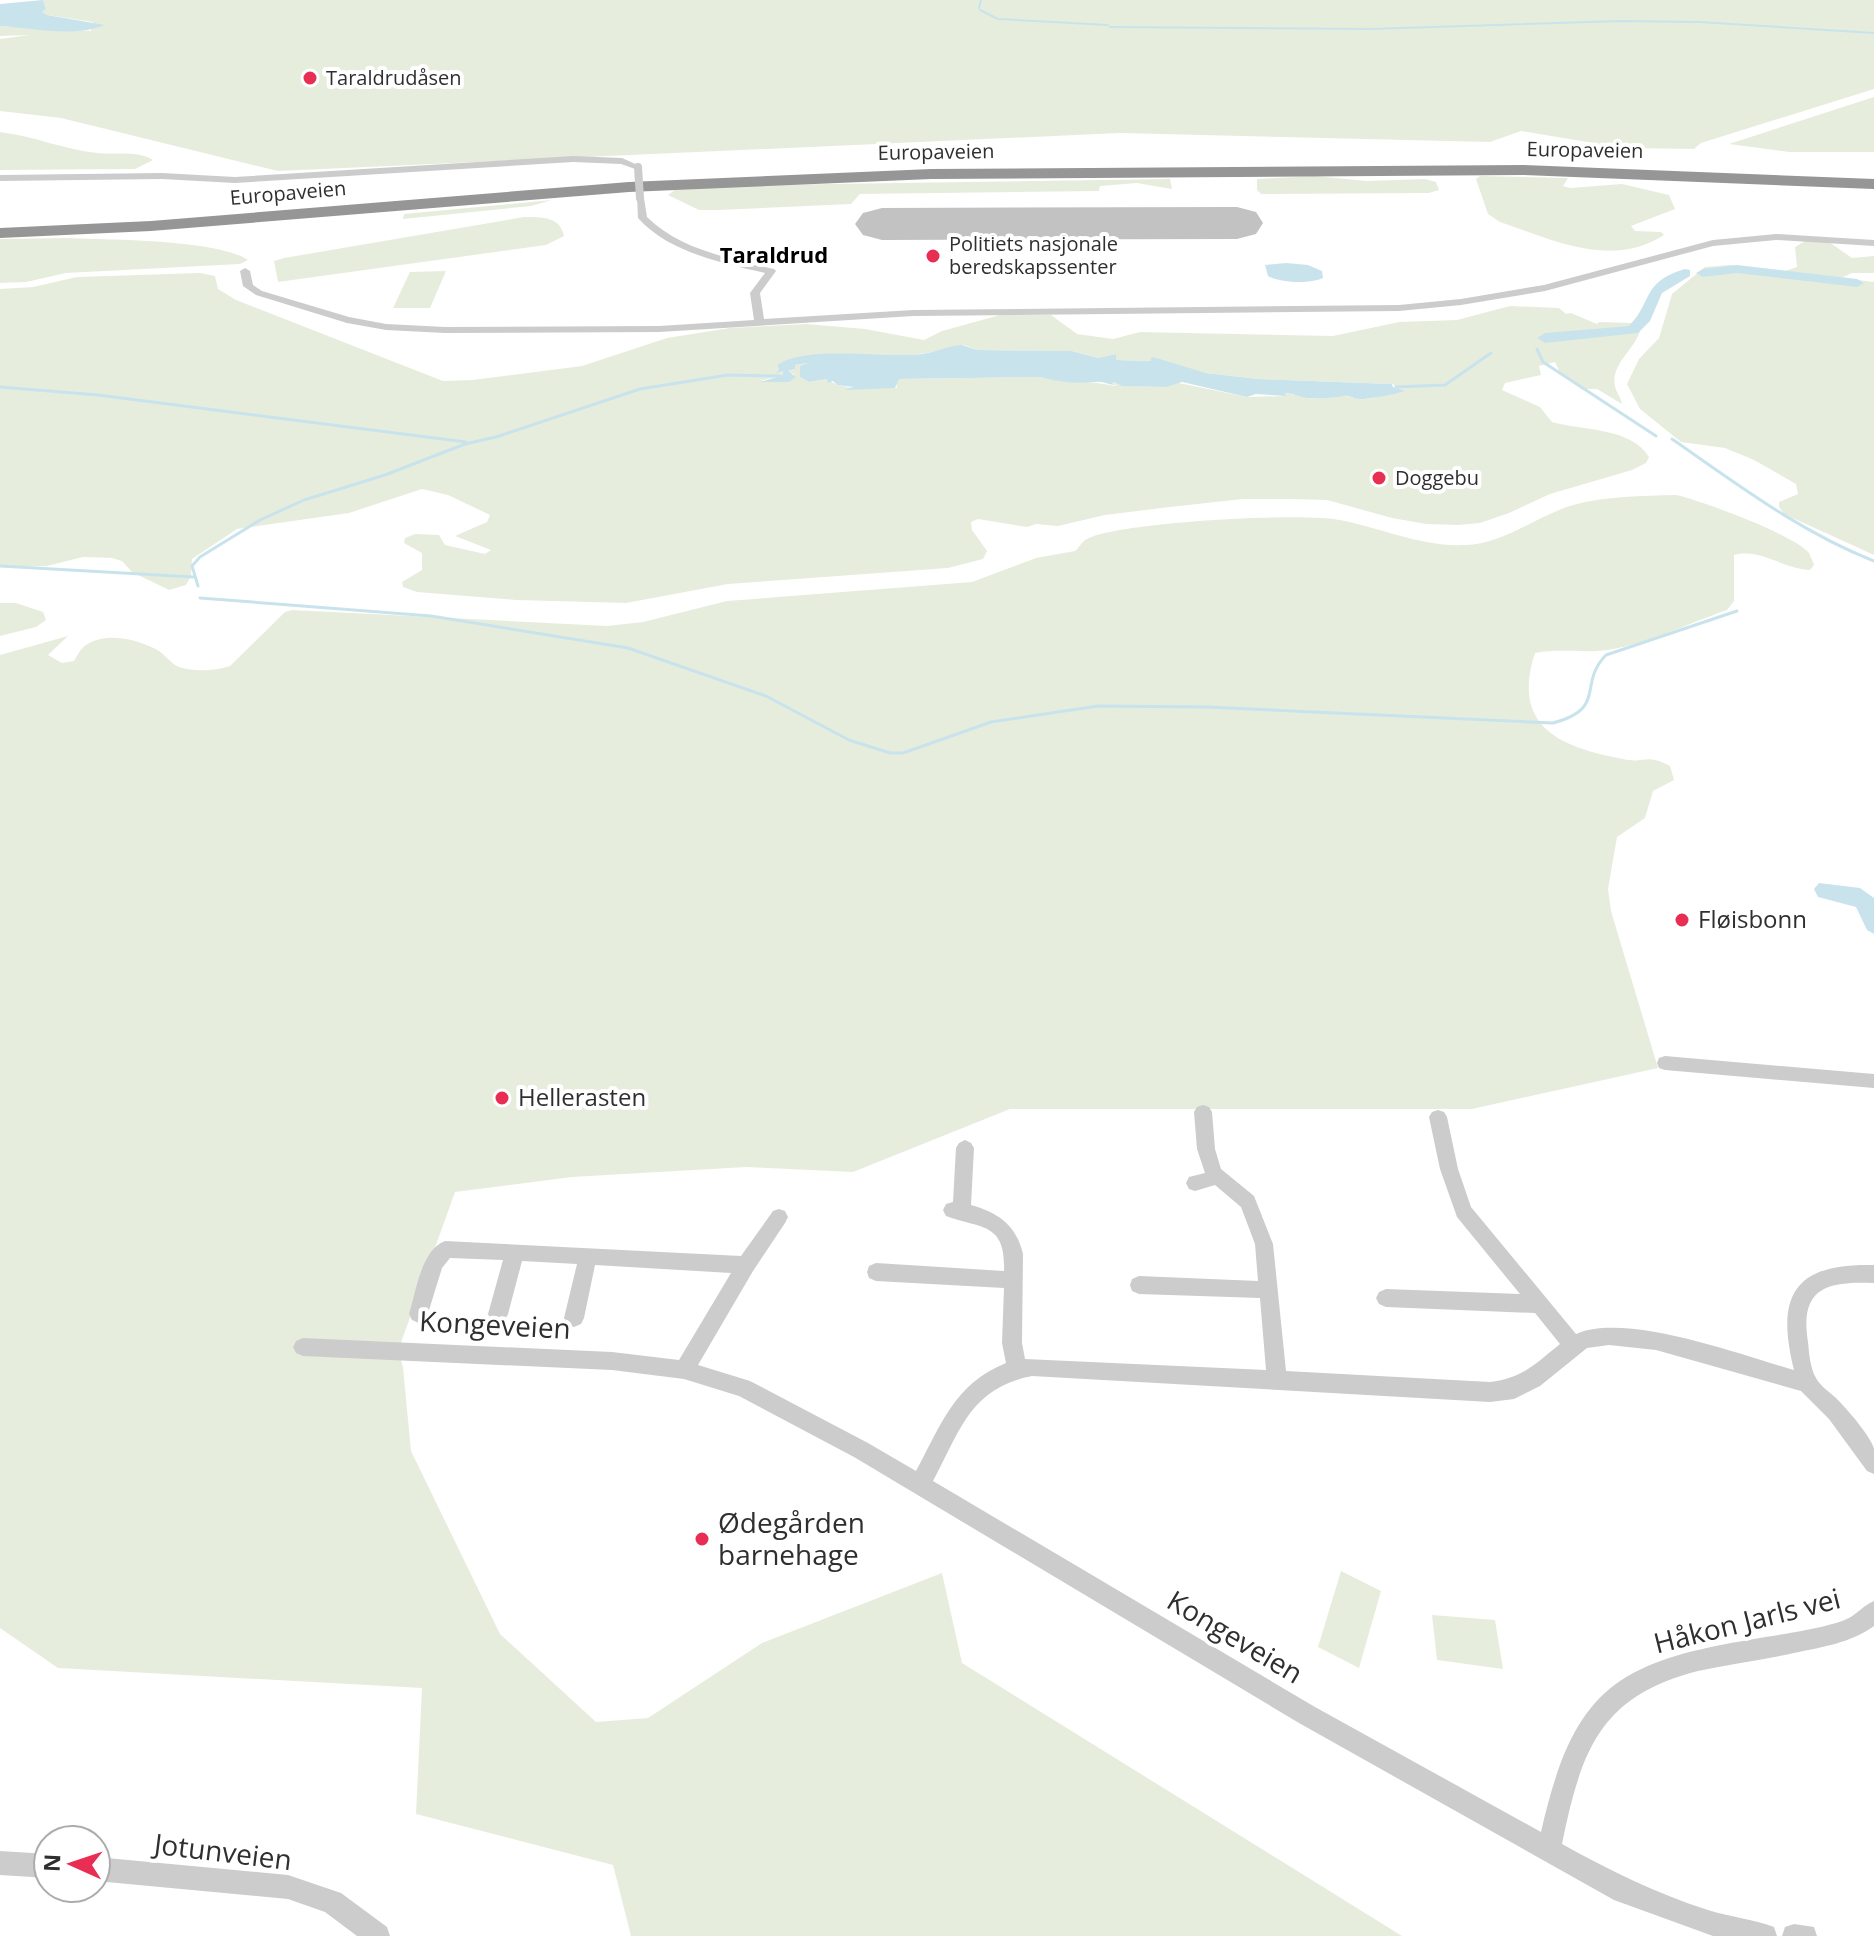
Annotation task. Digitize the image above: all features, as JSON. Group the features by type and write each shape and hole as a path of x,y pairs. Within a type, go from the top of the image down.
{"highway":[{"name":"Europaveien","path":"0,224 94,222 601,181 965,165 1508,163 1874,176"},
{"name":"Europaveien","path":"0,233 151,226 629,187 931,174 1508,170 1681,174 1874,184"},
{"path":"168,207 255,210"}],"street":[{"path":"0,178 162,176 235,180 573,159 622,161 638,167 643,218 663,235 718,256 771,271 755,293 759,321"},
{"path":"245,271 248,286 259,293 347,320 386,327 607,330 903,313 1390,309 1451,304 1535,289 1699,245 1732,240 1814,238 1874,243"},
{"path":"1665,1063 1874,1081"},
{"path":"1203,1112 1206,1149 1217,1177 1243,1197 1255,1215 1264,1244 1277,1381"},
{"path":"1438,1117 1449,1169 1463,1211 1573,1345"},
{"path":"965,1148 957,1210 984,1216 1007,1234 1014,1254 1012,1343 1017,1368"},
{"path":"1195,1183 1217,1177"},
{"path":"684,1370 746,1265 779,1217"},
{"name":"Kongeveien","path":"419,1314 434,1264 445,1249 746,1265"},
{"name":"Kongeveien","path":"498,1314 515,1252"},
{"name":"Kongeveien","path":"574,1318 588,1255"},
{"path":"876,1272 1014,1280"},
{"path":"1874,1274 1839,1274 1822,1278 1807,1289 1795,1316 1797,1348 1807,1383 1836,1412 1874,1464"},
{"path":"1139,1285 1269,1290"},
{"path":"1386,1298 1538,1304"},
{"path":"920,1484 968,1399 986,1379 1017,1368 1490,1392 1514,1389 1533,1379 1573,1345 1585,1339 1609,1336 1656,1341 1807,1383"},
{"name":"Kongeveien","path":"303,1347 612,1361 684,1370 743,1388 920,1484 1307,1715 1623,1891 1710,1923 1765,1936"},
{"name":"Håkon Jarls vei","path":"1549,1850 1563,1783 1592,1722 1621,1693 1654,1674 1696,1660 1853,1628 1874,1612"},
{"path":"0,1863 32,1865"},
{"name":"Jotunveien","path":"112,1870 288,1887 332,1902 378,1936"},
{"path":"1794,1936 1805,1936"}],"green space":[{"path":"43,0 1874,0 1874,89 1701,143 1694,149 1623,148 1521,131 1490,142 1120,133 278,171 61,118 0,111 0,39 29,35 0,36 0,26 91,31 93,22 41,12 46,9"},
{"path":"1874,97 1874,152 1789,152 1729,144"},
{"path":"0,132 86,151 133,154 153,160 135,169 0,170"},
{"path":"1315,176 1367,181 1425,179 1436,182 1439,190 1429,193 1261,194 1257,190 1257,179"},
{"path":"1480,176 1568,178 1563,186 1570,188 1622,184 1669,195 1675,209 1631,226 1635,231 1661,232 1664,235 1644,245 1624,250 1582,248 1500,222 1488,214 1476,179"},
{"path":"1170,179 1172,189 1137,183 1100,186 1099,191 860,194 851,204 718,210 699,210 668,195 675,190 764,185"},
{"path":"552,200 531,206 403,219 404,214"},
{"path":"524,217 554,221 564,236 546,245 278,282 274,261 284,258"},
{"path":"67,238 187,244 233,253 248,260 240,264 66,273 26,282 0,283 0,239"},
{"path":"1807,240 1829,242 1852,258 1874,256 1874,273 1852,273 1841,278 1874,282 1874,555 1784,514 1779,502 1798,494 1796,484 1754,460 1725,448 1681,442 1640,409 1627,384 1639,359 1659,338 1672,294 1705,267 1730,265 1782,272 1797,267 1795,247"},
{"path":"446,271 430,308 393,308 410,272"},
{"path":"200,273 215,276 218,289 236,300 443,381 582,366 667,338 730,328 806,324 865,329 924,340 942,331 1000,315 1051,315 1077,334 1113,339 1140,332 1333,336 1399,322 1457,320 1510,306 1559,308 1566,314 1571,313 1597,324 1632,323 1641,327 1616,370 1615,386 1622,404 1597,389 1583,389 1561,375 1555,362 1539,366 1541,375 1505,383 1502,390 1540,407 1552,422 1619,435 1641,447 1649,457 1646,463 1632,470 1550,494 1480,523 1426,524 1327,500 1290,499 1243,499 1170,507 1105,515 1058,526 1036,524 1027,527 978,519 971,522 972,530 987,551 983,559 948,568 728,584 626,603 516,600 417,592 403,587 402,582 422,570 422,553 404,543 405,538 415,534 439,535 445,545 485,554 491,550 455,536 487,522 490,515 448,495 422,489 349,513 237,529 192,559 191,576 186,585 169,590 132,572 122,561 112,558 83,557 47,566 0,567 0,289 33,287 77,277","holes":["964,345 977,350 1072,351 1098,358 1116,354 1115,360 1151,361 1150,358 1154,357 1159,362 1206,373 1258,379 1393,384 1400,393 1362,399 1343,396 1312,398 1284,393 1286,396 1247,397 1174,382 1153,387 1114,382 1112,384 1118,384 1115,386 1040,377 896,379 897,388 853,388 827,379 809,382 800,377 800,370 808,363 795,365 795,369 786,372 794,374 789,382 760,381 783,375 783,371 776,371 779,369 777,365 811,357 911,355"]},
{"path":"1676,495 1725,511 1786,537 1809,553 1814,565 1810,570 1800,569 1763,556 1734,555 1734,601 1727,610 1629,646 1597,651 1535,653 1529,678 1530,699 1536,716 1546,729 1561,740 1600,754 1630,760 1650,759 1670,766 1674,780 1653,791 1645,818 1617,837 1608,889 1611,911 1658,1068 1472,1109 1010,1109 853,1172 746,1167 572,1177 455,1192 398,1351 403,1367 411,1451 500,1634 596,1722 648,1718 762,1643 942,1573 962,1663 1402,1936 631,1936 613,1865 416,1814 422,1688 58,1668 0,1628 0,655 68,636 48,655 62,663 74,661 82,648 94,641 113,638 151,647 179,667 211,670 230,666 285,612 292,610 607,626 643,622 727,601 972,582 1036,558 1075,551 1087,539 1105,533 1171,523 1320,518 1356,523 1433,543 1465,545 1507,535 1559,510 1585,502"},
{"path":"0,603 16,603 43,612 46,620 36,627 0,636"},
{"path":"1341,1571 1381,1591 1359,1668 1318,1647"},
{"path":"1432,1615 1495,1620 1503,1669 1437,1660"}],"water":[{"path":"43,0 46,9 42,12 47,15 105,25 66,32 0,26 0,4"},
{"path":"1265,265 1308,265 1322,271 1323,278 1296,282 1268,276"},
{"path":"962,345 977,350 1072,351 1098,358 1116,354 1116,360 1151,361 1153,357 1206,373 1258,379 1392,384 1405,391 1364,399 1345,396 1307,398 1285,393 1286,396 1256,394 1247,397 1182,382 1166,387 1122,386 1114,382 1112,384 1119,385 1040,377 899,379 895,388 845,390 853,387 837,385 833,381 828,383 827,379 809,382 800,377 800,366 808,363 795,365 795,369 788,371 796,377 789,382 760,382 783,375 783,371 775,373 779,369 777,365 808,355 907,355"},
{"path":"1819,883 1860,888 1874,898 1874,934 1867,930 1856,907 1818,897 1814,889"}],"waterway":[{"path":"979,8 981,0"},
{"path":"980,10 998,19 1108,25"},
{"path":"1110,27 1370,29 1622,21 1699,22 1874,33"},
{"path":"1703,273 1737,269 1857,283"},
{"path":"1545,338 1633,330 1642,321 1656,290 1685,273"},
{"path":"1537,349 1543,362 1656,436"},
{"path":"1396,387 1445,385 1491,353"},
{"path":"198,586 192,566 200,557 260,520 304,500 385,475 465,444 496,437 640,389 728,375 781,376"},
{"path":"0,387 98,395 466,442"},
{"path":"1672,439 1795,522 1874,561"},
{"path":"0,566 193,577"},
{"path":"200,598 431,616 628,648 766,696 849,740 890,753 903,753 991,722 1098,706 1207,707 1553,723 1570,717 1586,703 1593,676 1606,655 1737,611"}],"runway":[{"path":"882,224 1237,223"}],"place":[{"name":"Taraldrudåsen","path":"310,78"},
{"name":"Politiets nasjonale beredskapssenter","path":"933,256"},
{"name":"Doggebu","path":"1379,478"},
{"name":"Fløisbonn","path":"1682,920"},
{"name":"Hellerasten","path":"502,1098"},
{"name":"Ødegården barnehage","path":"702,1539"}],"district":[{"name":"Taraldrud","path":"774,255"}]}
